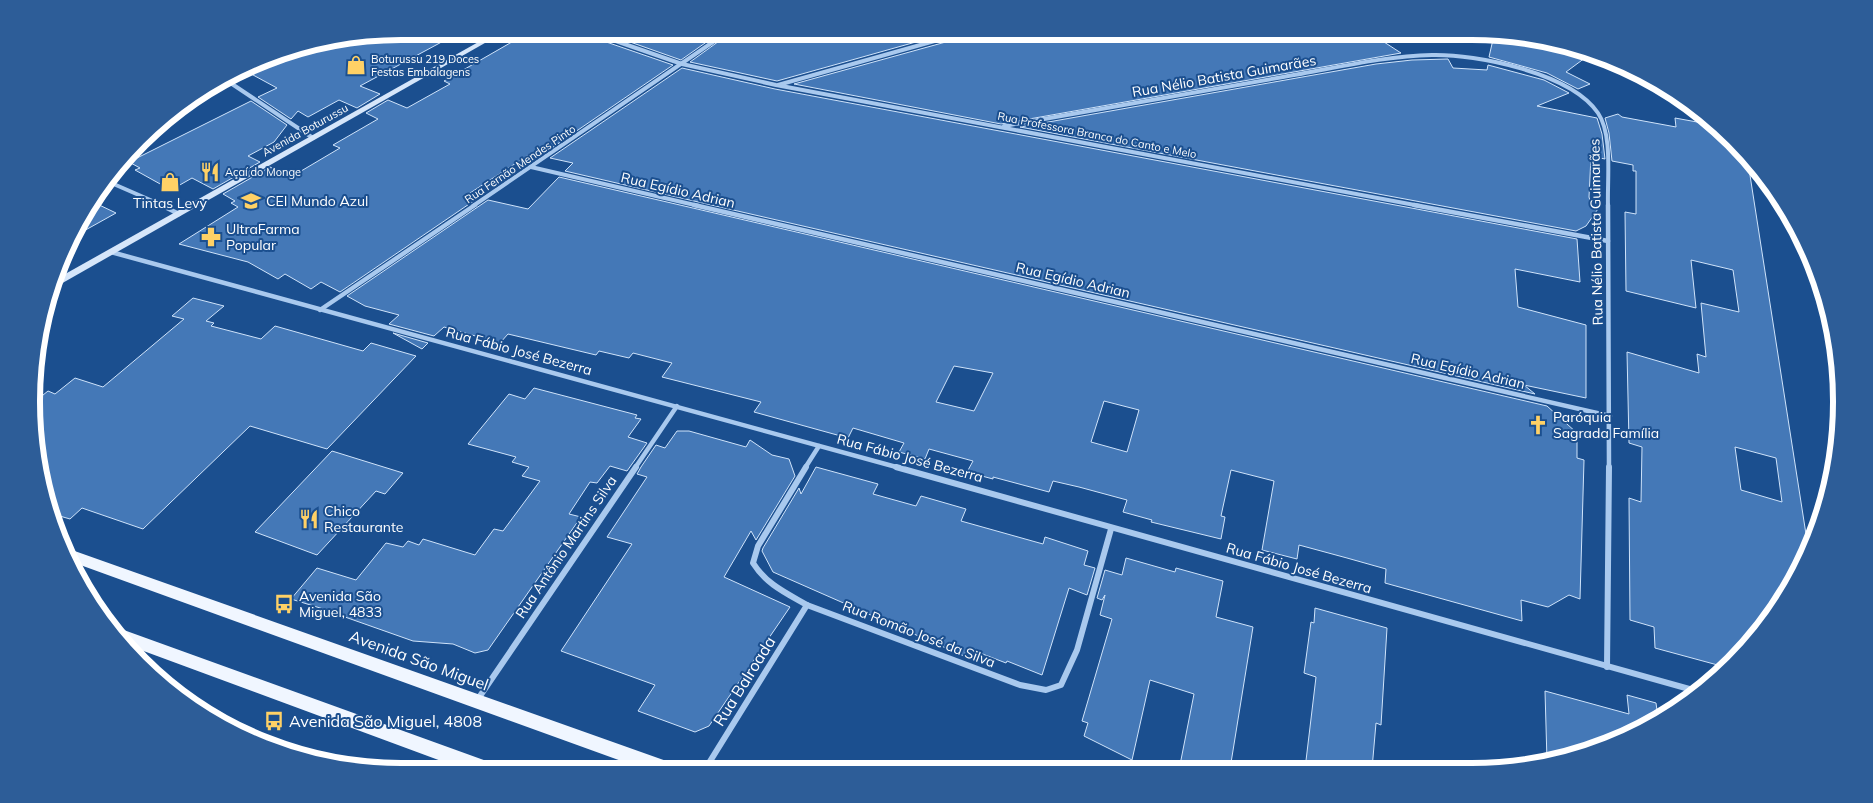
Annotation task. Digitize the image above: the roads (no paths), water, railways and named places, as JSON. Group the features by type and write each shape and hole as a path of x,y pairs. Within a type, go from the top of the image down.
{"main road":[{"name":"Avenida Boturussu","path":"61,281 487,40"},
{"name":"Avenida Boturussu","path":"59,284 66,278"},
{"name":"Avenida São Miguel","path":"75,556 265,622 476,702 649,763"},
{"path":"129,639 468,763"}],"street":[{"name":"Rua Professora Branca do Canto e Melo","path":"612,40 682,64 776,85 1004,126 1608,241"},
{"name":"Rua Fernão Mendes Pinto","path":"320,310 716,40"},
{"path":"776,85 938,40"},
{"name":"Rua Nélio Batista Guimarães","path":"1004,126 1343,67 1418,56 1453,55 1492,61 1532,72 1579,95 1596,109 1603,122 1607,144 1610,416 1607,667"},
{"path":"231,83 313,138"},
{"name":"Rua Egídio Adrian","path":"531,167 1610,416"},
{"path":"113,184 152,199 179,214"},
{"name":"Rua Fábio José Bezerra","path":"111,252 677,406 1690,689"},
{"name":"Rua Antônio Martins Silva","path":"476,702 677,406"},
{"name":"Rua Romão José da Silva","path":"819,446 763,538 753,562 759,575 807,605 1020,685 1046,690 1061,685 1069,671 1112,529"},
{"name":"Rua Balroada","path":"709,763 807,605"},
{"path":"454,763 458,759"}],"place":[{"name":"Boturussu 219 Doces Festas Embalagens","path":"356,65"},
{"name":"Açaí do Monge","path":"210,172"},
{"name":"Tintas Levy","path":"170,182"},
{"name":"CEI Mundo Azul","path":"251,201"},
{"name":"UltraFarma Popular","path":"211,237"},
{"name":"Paróquia Sagrada Família","path":"1538,425"},
{"name":"Chico Restaurante","path":"309,519"},
{"name":"Avenida São Miguel, 4833","path":"284,604"},
{"name":"Avenida São Miguel, 4808","path":"274,721"}]}
